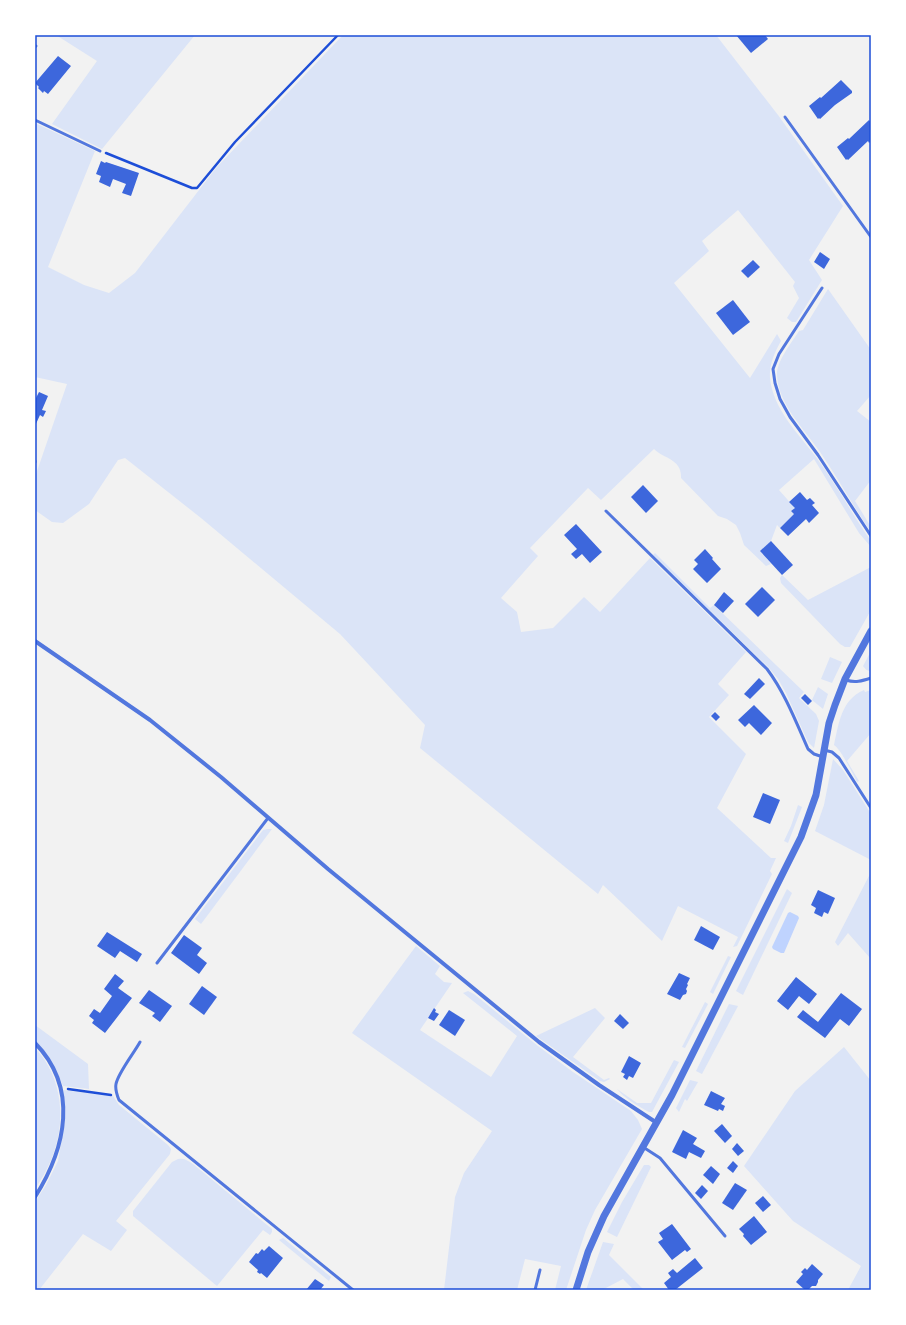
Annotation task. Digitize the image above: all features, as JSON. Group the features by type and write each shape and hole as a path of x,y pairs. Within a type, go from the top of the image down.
{"street":[{"path":"576,1290 598,1227 657,1124 794,852 812,809 829,723 845,679 871,631"},
{"path":"35,641 150,720 221,777 328,869 539,1042 657,1124"},
{"path":"35,1043 55,1070 61,1088 63,1119 60,1140 54,1160 35,1197"}],"lane":[{"path":"784,117 871,237"},
{"path":"35,120 100,151"},
{"path":"822,288 779,354 773,369 774,383 780,399 790,417 818,455 871,536"},
{"path":"606,511 767,669 784,694 808,749 814,754 832,752 839,758 871,808"},
{"path":"845,679 852,682 861,682 871,678"},
{"path":"157,963 268,818"},
{"path":"140,1042 119,1076 116,1084 119,1100 353,1290"},
{"path":"643,1147 660,1158 724,1236"},
{"path":"535,1290 540,1270"}],"path":[{"path":"100,151 192,188 197,188 235,142 338,35"},
{"path":"61,1088 117,1095"}],"shaded area":[{"path":"56,35 195,35 102,149 52,124 97,61"},
{"path":"343,35 716,35 778,115 843,206 809,260 822,280 796,322 792,322 787,318 799,298 793,286 795,282 738,210 702,241 709,251 674,283 750,378 777,334 781,341 770,368 772,389 776,400 787,420 816,457 871,541 871,547 859,533 814,459 779,490 795,508 791,511 794,514 780,528 777,525 771,541 760,551 771,564 766,566 744,545 736,525 727,519 718,516 681,478 681,472 676,463 654,449 601,500 588,488 530,548 538,556 501,598 517,612 521,632 553,628 584,597 600,612 650,558 746,652 718,684 729,695 709,717 746,754 717,808 771,858 776,858 770,871 772,874 737,946 733,947 738,937 678,906 662,941 603,885 598,894 420,748 425,725 340,634 201,518 125,458 118,460 89,504 63,523 52,522 35,510 35,477 67,384 35,377 35,123 95,151 48,267 84,285 109,293 135,273 216,168"},
{"path":"828,289 871,350 871,395 857,411 871,422 871,480 855,501 871,527 871,532 827,462 793,416 778,385 777,374 779,363 799,331 803,330"},
{"path":"655,553 710,608 714,605 804,692 799,698 816,714 819,721 814,748 808,742 786,693 778,679 769,668 653,555"},
{"path":"871,567 871,610 850,647 845,647 840,644 781,583 780,578 782,575 808,600"},
{"path":"871,651 871,671 868,671 863,666"},
{"path":"830,657 842,662 832,683 821,679"},
{"path":"818,687 828,694 823,709 812,700"},
{"path":"864,690 865,692 871,690 871,733 847,761 859,781 857,782 843,756 834,745 842,713 850,700 856,694"},
{"path":"833,759 843,770 871,814 871,860 815,831 824,805"},
{"path":"798,805 802,807 788,843 784,841"},
{"path":"272,829 201,924 195,919 263,830"},
{"path":"871,872 871,959 848,933 838,946 835,942"},
{"path":"787,889 792,893 743,995 736,991"},
{"path":"416,946 440,966 435,974 444,982 452,983 420,1030 491,1077 517,1036 463,993 468,991 474,994 538,1046 573,1072 631,1111 638,1120 642,1129 595,1210 586,1230 566,1290 555,1290 561,1266 525,1259 517,1290 444,1290 455,1197 464,1173 492,1131 352,1033"},
{"path":"728,956 731,957 713,994 710,992"},
{"path":"705,1002 708,1004 685,1048 682,1047"},
{"path":"729,1004 738,1006 702,1074 696,1071"},
{"path":"595,1008 605,1018 573,1057 604,1080 610,1079 604,1082 600,1081 536,1036"},
{"path":"35,1025 88,1064 89,1089 63,1086 58,1073 35,1040"},
{"path":"844,1047 871,1081 871,1290 848,1290 861,1266 793,1221 744,1166 795,1091"},
{"path":"35,1048 52,1073 57,1086 60,1101 60,1116 56,1146 48,1167 35,1189"},
{"path":"674,1060 679,1062 652,1112 649,1112 632,1102 617,1089 637,1103 651,1103"},
{"path":"690,1080 698,1082 687,1101 685,1099 679,1112 676,1108"},
{"path":"63,1090 113,1096 119,1105 171,1149 170,1154 116,1221 127,1230 111,1251 83,1234 39,1290 35,1290 35,1202 46,1185 58,1161 65,1120"},
{"path":"178,1159 186,1160 193,1164 272,1229 270,1235 263,1230 217,1286 133,1216 133,1211 172,1162"},
{"path":"644,1165 649,1165 651,1167 617,1237 607,1232 622,1202"},
{"path":"283,1238 331,1277 329,1281 279,1240"},
{"path":"603,1242 614,1244 609,1255 644,1290 634,1290 623,1279 602,1290 586,1290"}],"water":[{"path":"790,912 799,918 784,953 781,953 772,947 788,913"}],"building":[{"path":"736,35 765,35 768,39 751,53"},
{"path":"58,56 71,66 48,94 44,91 43,93 35,83"},
{"path":"841,80 852,91 852,93 835,105 820,119 818,119 809,106 820,97 821,98"},
{"path":"869,120 871,123 871,141 869,143 868,141 848,160 846,160 837,147 848,138 849,139"},
{"path":"101,161 139,173 131,196 122,193 126,184 113,179 110,187 99,182 101,176 96,174"},
{"path":"820,252 830,259 824,269 814,262"},
{"path":"753,260 760,267 748,278 741,271"},
{"path":"733,300 750,322 733,335 716,313"},
{"path":"39,392 48,396 42,410 46,411 43,417 40,415 35,426 35,400"},
{"path":"643,485 658,501 646,513 631,497"},
{"path":"800,492 807,500 810,498 815,503 812,505 819,513 809,523 806,519 788,536 780,528 794,514 791,511 795,508 789,502"},
{"path":"576,524 602,552 590,563 582,554 576,559 571,554 577,549 564,535"},
{"path":"771,541 793,565 782,575 760,551"},
{"path":"705,549 721,569 707,583 693,569 698,564 694,560"},
{"path":"762,587 775,600 758,617 745,604"},
{"path":"724,592 734,601 723,613 714,605"},
{"path":"759,678 765,684 750,699 744,694"},
{"path":"805,694 812,701 808,705 801,698"},
{"path":"754,705 772,723 761,735 749,723 745,727 738,720"},
{"path":"715,712 720,717 716,721 711,716"},
{"path":"763,793 780,800 770,824 753,817"},
{"path":"818,890 835,898 828,914 824,912 822,917 814,913 816,908 811,905"},
{"path":"701,926 720,937 713,950 694,940"},
{"path":"107,932 142,954 137,962 120,951 115,958 97,946"},
{"path":"184,935 202,948 197,955 207,963 199,974 171,953"},
{"path":"679,973 690,978 687,984 686,994 683,995 680,1000 667,994"},
{"path":"115,974 124,981 118,988 132,998 105,1033 92,1023 94,1020 89,1016 94,1009 100,1013 112,996 104,989"},
{"path":"796,977 817,994 809,1004 799,996 788,1010 777,1001"},
{"path":"202,986 217,997 204,1015 189,1004"},
{"path":"149,990 172,1006 160,1022 152,1016 155,1013 139,1003"},
{"path":"841,993 862,1009 849,1026 840,1019 825,1038 797,1017 803,1010 818,1022"},
{"path":"434,1008 436,1010 435,1012 439,1014 434,1021 428,1018"},
{"path":"449,1010 465,1020 455,1036 439,1025"},
{"path":"620,1014 629,1023 623,1029 614,1021"},
{"path":"629,1056 641,1063 633,1078 629,1076 627,1080 623,1077 625,1074 621,1072"},
{"path":"711,1091 725,1098 721,1104 725,1106 723,1111 719,1109 718,1111 704,1105"},
{"path":"722,1124 732,1136 725,1143 714,1131"},
{"path":"683,1130 697,1138 693,1144 705,1151 701,1158 689,1152 686,1159 672,1152"},
{"path":"737,1143 744,1151 738,1156 732,1149"},
{"path":"733,1161 738,1166 733,1173 727,1168"},
{"path":"711,1166 720,1174 713,1184 703,1175"},
{"path":"735,1183 747,1190 733,1210 722,1203"},
{"path":"702,1185 708,1191 701,1199 695,1193"},
{"path":"763,1196 771,1205 763,1212 755,1203"},
{"path":"754,1216 767,1232 751,1245 739,1229"},
{"path":"672,1224 691,1249 687,1252 685,1250 672,1260 658,1242 663,1239 659,1233"},
{"path":"269,1246 283,1258 267,1278 261,1273 260,1274 257,1272 258,1270 249,1262 256,1253 258,1254 262,1249 264,1251"},
{"path":"695,1258 703,1268 675,1290 669,1290 664,1283 671,1277 668,1273 673,1269 677,1273"},
{"path":"812,1264 823,1274 818,1280 816,1286 812,1286 808,1290 805,1290 796,1282 803,1274 801,1272 805,1268 807,1270"},
{"path":"315,1279 324,1285 320,1290 306,1290"}]}
